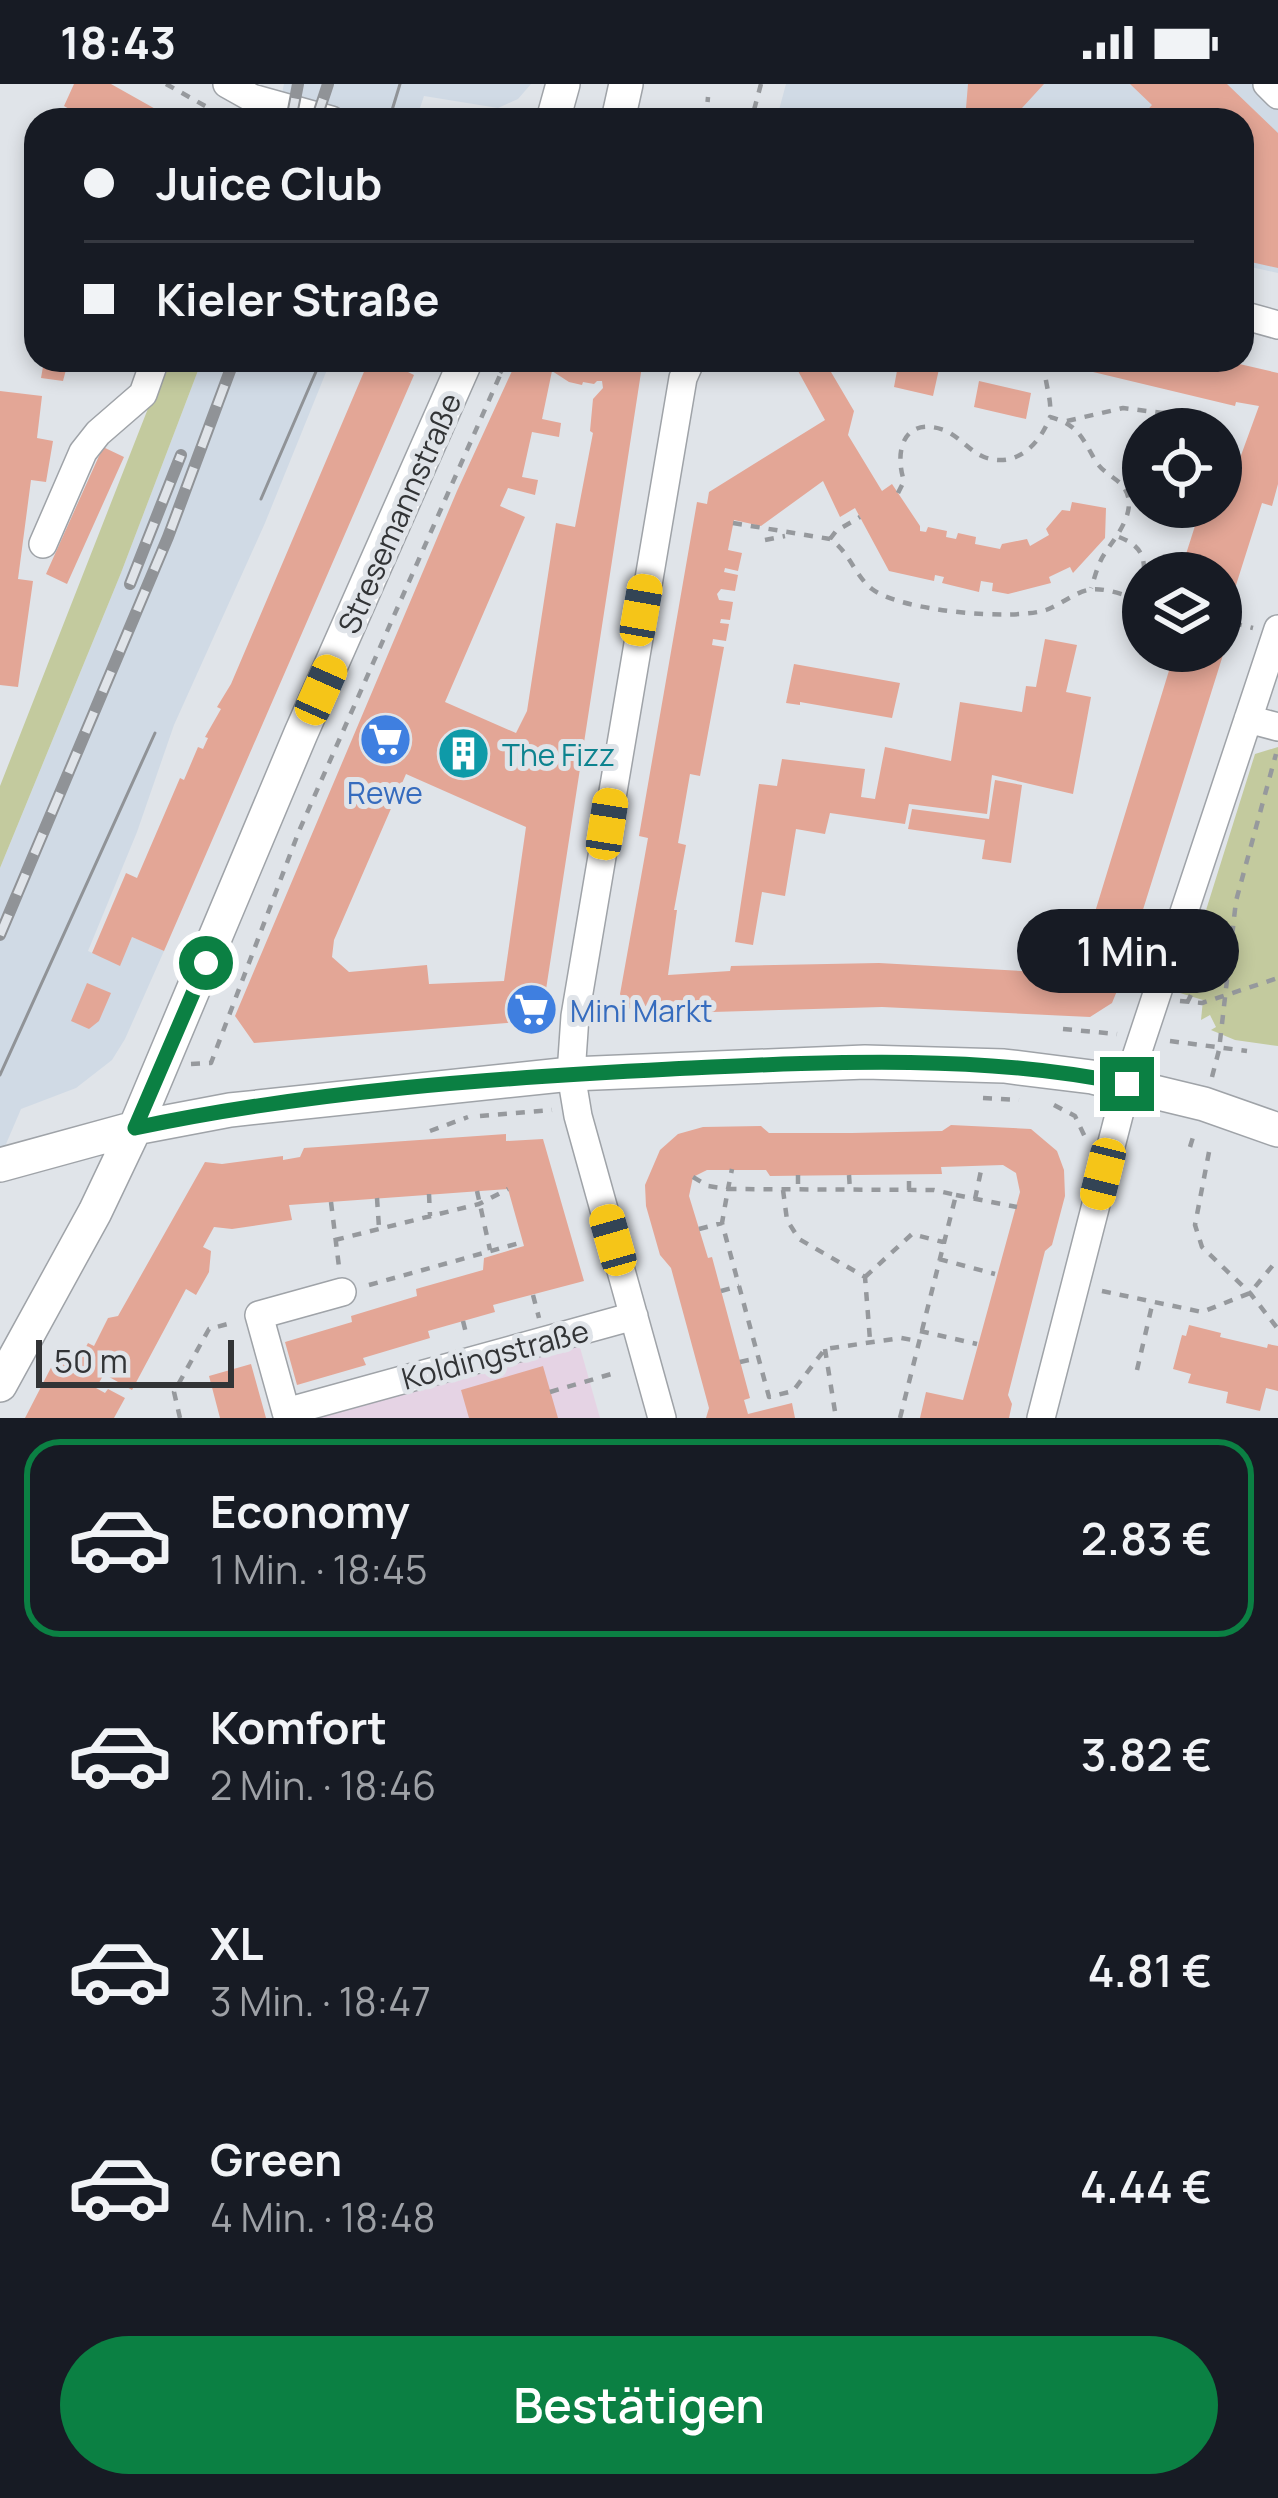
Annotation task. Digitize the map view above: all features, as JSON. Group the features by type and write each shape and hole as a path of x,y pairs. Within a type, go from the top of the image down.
{"main road":[{"name":"Stresemannstraße","path":"0,1385 95,1212 135,1128 461,372"},
{"path":"0,1166 135,1128 230,1110 571,1074 865,1061 1018,1067 1127,1084 1278,1130"}],"street":[{"path":"1267,84 1278,95"},
{"path":"241,101 274,108"},
{"path":"43,544 82,452 143,394 151,372"},
{"path":"662,1418 571,1074 575,1016 658,510 686,372"},
{"path":"1042,1418 1127,1084 1278,629"},
{"path":"1248,718 1278,727"},
{"name":"Koldingstraße","path":"342,1292 259,1315 287,1415 634,1316"}],"path":[{"path":"166,84 209,108"},
{"path":"707,108 708,97"},
{"path":"898,493 904,481 898,449 919,429 947,431 984,457 999,460 1013,458 1037,443 1050,417 1044,372"},
{"path":"211,1063 299,831 501,373"},
{"path":"1050,417 1067,421 1122,408"},
{"path":"1067,421 1082,434 1097,464 1122,486 1127,501 1119,537 1103,554 1091,588"},
{"path":"830,539 860,517"},
{"path":"733,523 830,539 871,589 892,599 942,609 1014,615 1044,610 1091,588 1122,595"},
{"path":"765,540 790,534"},
{"path":"1119,537 1134,543 1140,552"},
{"path":"1220,1049 1229,940 1278,749"},
{"path":"1229,940 1206,964 1187,1003 1224,997 1278,978"},
{"path":"1063,1029 1108,1033"},
{"path":"1184,1042 1247,1051"},
{"path":"980,1097 1022,1100"},
{"path":"1044,1102 1064,1107 1082,1124 1083,1151"},
{"path":"430,1131 467,1117 577,1108"},
{"path":"1209,1152 1195,1225 1202,1247 1250,1293 1278,1329"},
{"path":"975,1199 982,1166"},
{"path":"732,1169 722,1223 769,1397 793,1391 824,1349 870,1341 918,1341"},
{"path":"909,1174 909,1190"},
{"path":"798,1175 798,1190"},
{"path":"849,1175 850,1190"},
{"path":"693,1177 708,1186 728,1189 909,1190 1017,1208"},
{"path":"335,1240 479,1204 508,1189"},
{"path":"783,1190 787,1220 800,1239 865,1277"},
{"path":"478,1191 490,1250"},
{"path":"429,1194 430,1216"},
{"path":"900,1418 956,1195"},
{"path":"377,1198 379,1229"},
{"path":"331,1202 342,1292 523,1242"},
{"path":"699,1229 722,1223"},
{"path":"865,1277 912,1234 944,1242"},
{"path":"939,1259 995,1274"},
{"path":"1102,1291 1202,1312 1250,1293 1278,1259"},
{"path":"865,1277 870,1341"},
{"path":"721,1291 739,1286"},
{"path":"1137,1370 1153,1301"},
{"path":"180,1418 174,1392 209,1329"},
{"path":"920,1331 977,1344"},
{"path":"824,1349 836,1418"},
{"path":"740,1362 758,1358"},
{"path":"550,1392 618,1372"}],"shaded area":[{"path":"284,84 531,84 518,99 498,108 424,96 420,108 279,108"},
{"path":"786,84 1278,84 1278,273 1254,268 1254,108 780,108"},
{"path":"197,372 326,372 265,523 174,725 88,951 120,965 132,937 164,951 112,1060 76,1088 21,1109 0,1158 0,868"},
{"path":"579,1344 600,1418 314,1418"}],"green space":[{"path":"162,372 197,372 0,868 0,786"},
{"path":"1278,747 1278,1046 1235,1040 1211,1030 1216,1027 1210,1015 1201,1020 1203,1000 1180,993 1255,754"}],"building":[{"path":"74,84 111,84 154,108 67,108 64,106"},
{"path":"968,84 1044,84 1022,108 966,108"},
{"path":"1130,84 1227,84 1252,108 1149,108 1152,105"},
{"path":"1254,110 1278,133 1278,268 1254,263"},
{"path":"1254,367 1278,373 1278,484 1272,506 1262,503 1242,566 1242,552 1187,552 1194,528 1242,528 1242,453 1259,406 1236,402 1235,406 1093,372 1254,372"},
{"path":"42,372 65,372 63,381 41,378"},
{"path":"364,372 414,375 164,951 132,937 120,966 92,953 126,873 137,878 180,778 184,780 198,747 203,749 221,709 217,707"},
{"name":"The Fizz","path":"512,372 552,372 542,419 561,423 559,437 532,432 522,477 538,480 535,495 508,488 500,506 525,517 445,702 516,733 527,711 556,523 575,527 593,433 593,399 603,388 602,381 582,385 554,372 641,372 543,1009 533,1021 254,1043 235,1016","holes":["406,774 526,827 504,981 429,984 427,965 349,972 332,957 334,940"]},
{"path":"799,372 831,372 854,411 848,435 882,491 892,484 920,531 928,527 947,531 946,537 956,539 958,533 976,537 975,544 1000,549 1002,544 1027,539 1030,546 1049,535 1046,529 1062,510 1070,511 1072,502 1106,508 1105,538 1073,573 1070,567 1049,577 1051,583 1008,594 992,591 993,583 981,581 979,592 942,583 944,577 935,575 934,581 889,571 855,508 840,517 823,481 761,526 734,520 728,550 742,553 738,571 725,568 724,572 738,575 735,591 721,589 717,594 719,600 733,602 730,620 720,623 729,624 726,641 713,639 712,645 724,647 700,776 690,774 678,843 686,845 668,975 730,971 731,966 879,963 1076,974 1169,672 1218,672 1112,1003 1090,1017 882,1007 643,1014 626,1007 620,994 648,838 639,836 697,502 707,504 709,492 825,420"},
{"path":"897,372 938,372 933,396 894,387"},
{"path":"979,381 1031,393 1026,419 974,407"},
{"path":"0,391 42,396 37,438 53,441 46,482 31,480 18,579 33,581 18,687 0,685"},
{"path":"103,447 124,457 67,584 46,574"},
{"path":"1045,639 1077,645 1066,692 1091,697 1073,794 992,775 987,814 909,804 905,824 830,813 825,834 796,829 785,896 762,892 753,945 735,942 759,784 777,786 782,759 865,769 861,797 875,799 885,747 951,761 960,702 1022,712 1026,686 1036,687"},
{"path":"794,664 900,683 892,718 786,703"},
{"path":"995,780 1022,785 1011,863 982,859 985,840 908,829 912,809 989,819"},
{"path":"87,983 111,993 99,1021 89,1029 71,1021"},
{"path":"951,1125 1031,1129 1057,1151 1064,1170 1065,1196 1052,1245 1045,1251 1008,1395 1012,1404 1009,1418 920,1418 926,1392 963,1400 1020,1192 1016,1173 1003,1165 941,1167 942,1174 770,1176 766,1170 707,1170 693,1177 689,1196 708,1258 712,1257 750,1398 744,1400 748,1414 792,1403 795,1418 706,1418 709,1408 671,1268 660,1255 646,1206 645,1185 660,1150 678,1134 703,1127 852,1133 942,1131"},
{"path":"506,1134 506,1141 543,1139 584,1281 493,1305 495,1312 428,1331 430,1338 363,1358 366,1365 297,1385 285,1342 417,1296 416,1289 483,1270 484,1258 524,1246 508,1189 289,1205 292,1220 232,1229 214,1227 203,1247 211,1251 209,1272 196,1295 186,1289 132,1390 104,1374 96,1388 125,1398 114,1418 25,1418 57,1356 76,1366 88,1343 94,1346 108,1318 118,1316 205,1162 283,1156 283,1160 300,1157 304,1148"},
{"path":"1189,1325 1221,1333 1220,1337 1267,1348 1268,1344 1278,1346 1278,1391 1266,1388 1260,1411 1226,1403 1228,1392 1188,1383 1191,1374 1173,1369"},
{"path":"251,1364 266,1418 220,1418 209,1376"},
{"path":"543,1366 558,1418 469,1418 461,1390"}],"tram line":[{"path":"393,108 400,84"},
{"path":"261,499 316,372"},
{"path":"0,1075 155,733"}],"railway":[{"path":"293,108 298,84"},
{"path":"320,108 328,84"},
{"path":"0,935 168,537 230,372"},
{"path":"130,584 181,455"}],"place":[{"name":"Rewe","path":"385,740"},
{"name":"The Fizz","path":"463,754"},
{"name":"Mini Markt","path":"531,1010"}],"route":[{"path":"206,963 135,1128 230,1110 402,1090 718,1066 865,1061 1004,1066 1127,1084"}]}
